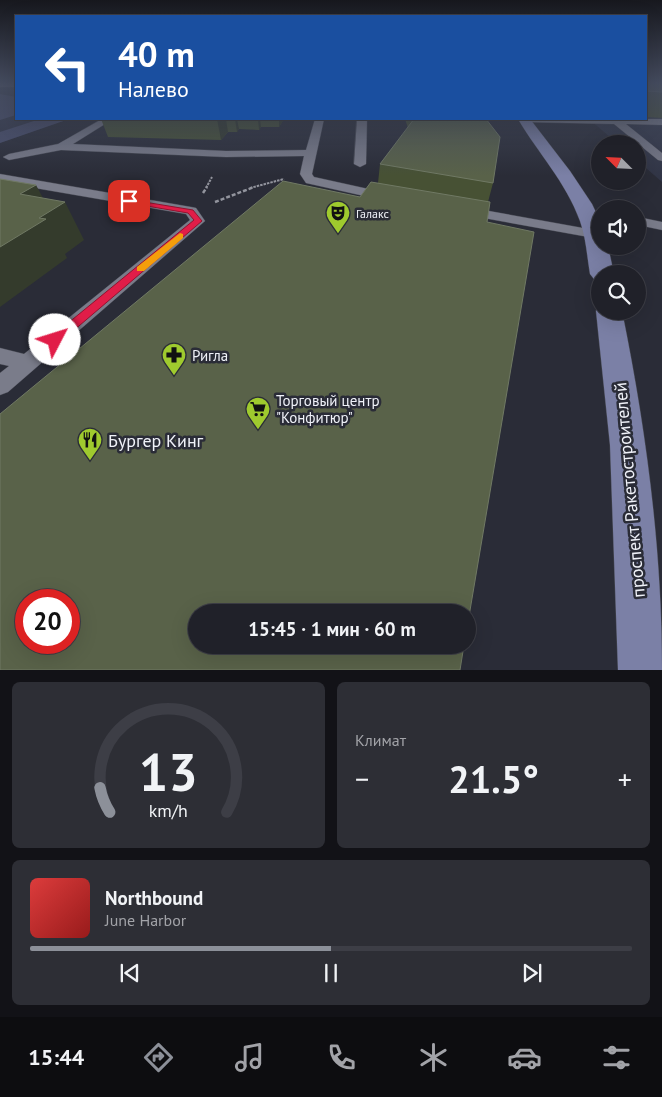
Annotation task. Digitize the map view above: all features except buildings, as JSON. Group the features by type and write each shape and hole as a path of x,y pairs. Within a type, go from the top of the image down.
{"main road":[{"path":"525,120 563,172 591,216"},
{"name":"проспект Ракетостроителей","path":"611,320 619,365 631,484 643,670"}],"lane":[{"path":"61,147 106,120"},
{"path":"320,120 306,174 310,180 401,199"},
{"path":"360,164 362,120"},
{"path":"573,120 662,122"},
{"path":"616,121 662,158"},
{"path":"0,172 5,156 61,147 226,154 310,153"},
{"path":"0,178 188,211 198,221 0,386"},
{"path":"449,208 591,219"},
{"path":"646,223 662,226"},
{"path":"0,356 27,364"}],"path":[{"path":"188,211 201,195 226,154"},
{"path":"188,211 258,185 306,174"}],"shaded area":[{"path":"0,113 15,113 15,120 66,120 0,143"},
{"path":"0,113 15,113 15,115 0,120"},
{"path":"647,113 662,113 662,182 646,168 646,135 608,135 590,120 647,120"},
{"path":"37,120 66,120 0,143 0,132"}],"slow traffic":[{"path":"140,269 180,236"}],"place":[{"name":"Галакс","path":"338,234"},
{"name":"Ригла","path":"174,376"},
{"name":"Торговый центр \"Конфитюр\"","path":"258,430"},
{"name":"Бургер Кинг","path":"90,461"}],"route":[{"path":"55,340 198,221 191,212 129,201"}]}
